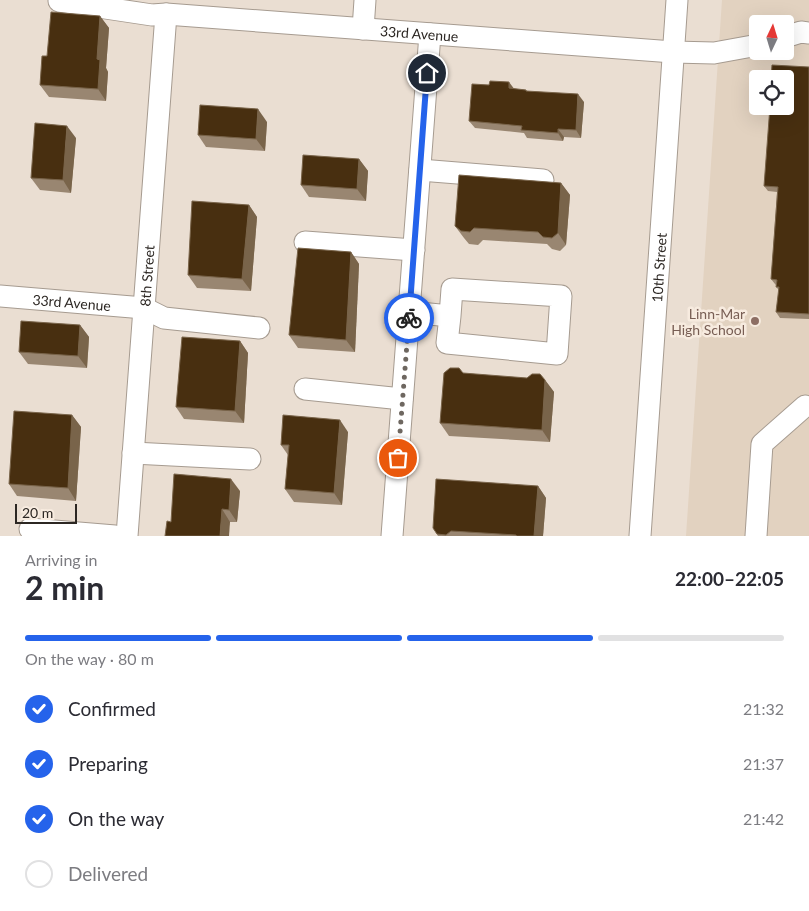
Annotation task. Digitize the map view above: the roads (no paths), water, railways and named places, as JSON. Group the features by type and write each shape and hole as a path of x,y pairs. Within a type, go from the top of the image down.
{"street":[{"path":"363,29 365,0"},
{"name":"10th Street","path":"640,536 677,0"},
{"name":"33rd Avenue","path":"59,1 152,14 673,52 714,53 749,47"},
{"name":"8th Street","path":"127,536 166,14"},
{"path":"794,34 802,32 809,33"},
{"path":"392,536 430,34"},
{"path":"420,170 543,180"},
{"path":"305,242 414,250"},
{"path":"452,289 561,296 558,354 447,342 450,316 452,289"},
{"name":"33rd Avenue","path":"0,296 144,308 164,318 259,328"},
{"path":"409,312 450,316"},
{"path":"306,389 402,399"},
{"path":"756,536 762,444 805,406"},
{"path":"133,453 250,459"},
{"path":"30,529 115,536"}],"place":[{"name":"Linn-Mar High School","path":"755,321"}]}
